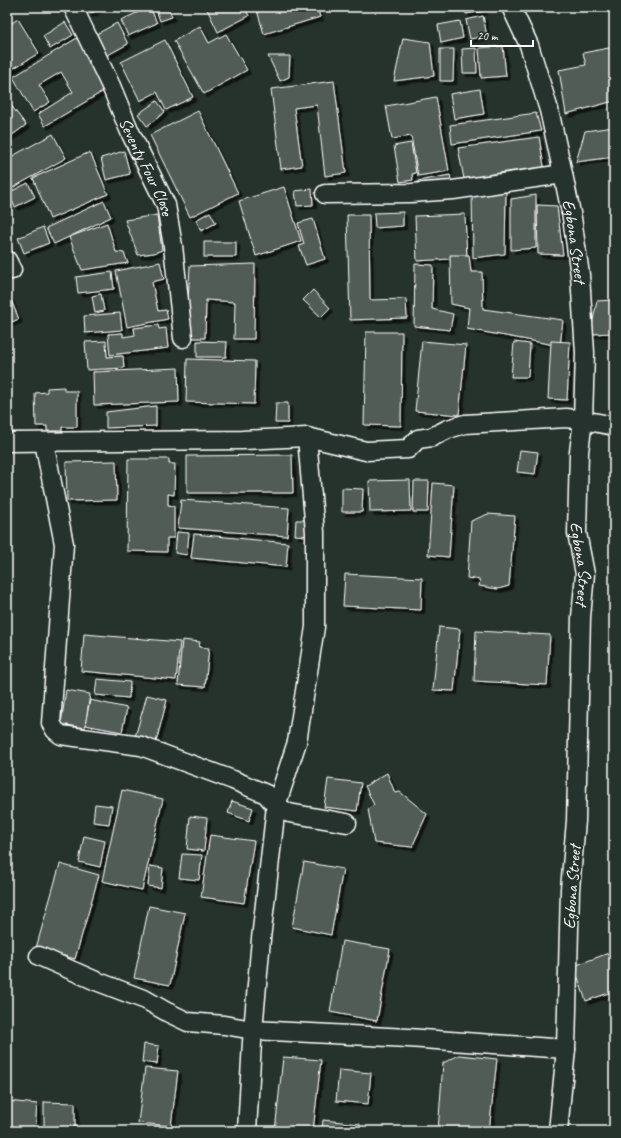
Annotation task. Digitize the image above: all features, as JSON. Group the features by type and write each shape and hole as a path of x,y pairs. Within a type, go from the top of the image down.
{"street":[{"name":"Seventy Four Close","path":"72,7 111,86 130,132 166,204 173,246 183,338"},
{"name":"Egbona Street","path":"511,7 530,45 549,110 563,174 572,218 580,275 585,353 583,420 579,452 577,533 585,574 581,617 576,821 570,890 566,1049 558,1131"},
{"path":"325,194 411,193 453,190 563,174"},
{"path":"7,442 242,440 307,437 366,451 408,449 418,439 432,437 448,428 465,424 566,418 614,426"},
{"path":"247,1131 253,1030 261,939 276,806 297,742 315,627 315,532 307,437"},
{"path":"44,442 64,544 51,723 55,730 61,736 141,746 233,780 266,794 276,806 289,813 347,823"},
{"path":"39,956 96,981 146,1000 188,1022 224,1025 253,1030 408,1038 566,1049"}],"building":[{"path":"86,7 103,7 89,14"},
{"path":"150,7 157,23 128,36 121,20"},
{"path":"155,7 168,7 172,17 160,21"},
{"path":"206,7 245,7 249,16 218,32"},
{"path":"256,7 317,7 320,17 264,34"},
{"path":"465,7 483,7 484,11 466,14"},
{"path":"483,16 487,36 470,39 466,20"},
{"path":"18,19 39,53 9,71 7,68 7,26"},
{"path":"460,21 463,38 441,43 438,25"},
{"path":"65,22 73,35 50,49 43,36"},
{"path":"117,23 128,44 104,57 93,36"},
{"path":"200,26 209,43 226,34 247,70 204,94 174,41"},
{"path":"77,38 107,89 45,126 38,114 73,92 61,72 39,85 50,102 33,112 13,77"},
{"path":"403,38 430,42 434,76 394,81"},
{"path":"165,40 193,97 166,110 157,92 140,101 121,62"},
{"path":"503,46 506,76 481,78 479,48"},
{"path":"614,47 614,101 566,114 559,70 586,65 583,53"},
{"path":"476,48 477,73 463,73 462,49"},
{"path":"440,49 454,49 453,81 440,81"},
{"path":"268,56 290,56 289,77 280,81"},
{"path":"334,81 346,173 325,176 317,105 294,108 302,166 281,169 271,89"},
{"path":"480,89 484,114 454,119 450,94"},
{"path":"436,97 449,171 418,176 411,136 392,139 386,106"},
{"path":"7,100 26,125 7,139"},
{"path":"157,101 165,112 147,126 138,114"},
{"path":"198,111 238,193 190,217 150,135"},
{"path":"536,113 541,131 452,144 450,125"},
{"path":"614,127 614,157 576,162 585,131"},
{"path":"53,134 66,158 7,191 7,159"},
{"path":"539,137 545,172 465,184 458,148"},
{"path":"411,143 416,173 412,174 413,180 400,182 394,146"},
{"path":"124,151 130,174 106,180 101,158"},
{"path":"90,152 108,194 50,219 33,178"},
{"path":"450,175 452,185 420,191 418,181"},
{"path":"28,183 35,197 15,207 8,193"},
{"path":"284,187 301,241 256,256 239,201"},
{"path":"312,189 313,205 297,206 295,191"},
{"path":"506,189 505,254 473,258 472,191"},
{"path":"536,195 536,248 511,250 511,199"},
{"path":"104,201 111,217 54,244 46,228"},
{"path":"537,205 557,206 563,255 538,254"},
{"path":"210,212 216,223 201,231 196,220"},
{"path":"403,212 403,226 375,228 374,213"},
{"path":"465,214 467,258 417,261 415,216"},
{"path":"157,215 162,250 154,253 138,255 125,220"},
{"path":"347,215 369,215 370,300 406,299 407,318 350,320"},
{"path":"313,219 325,259 306,265 299,246 304,244 298,223"},
{"path":"107,223 116,252 124,253 128,263 82,270 69,237"},
{"path":"43,227 49,243 24,253 18,238"},
{"path":"204,242 236,242 236,257 204,257"},
{"path":"450,255 469,255 471,272 482,272 483,309 563,320 560,346 467,329 469,308 451,304"},
{"path":"160,262 164,279 152,282 158,311 166,310 168,319 127,327 116,271"},
{"path":"255,264 254,339 234,339 235,302 206,300 205,338 186,338 190,266"},
{"path":"415,264 433,265 432,309 453,314 450,330 414,326"},
{"path":"112,272 114,289 78,293 76,277"},
{"path":"313,290 330,308 321,317 303,300"},
{"path":"7,291 19,319 7,324"},
{"path":"101,294 104,311 95,313 92,296"},
{"path":"614,300 614,333 590,334 597,301"},
{"path":"120,313 122,330 85,333 84,316"},
{"path":"158,325 159,329 166,328 168,348 110,355 108,334 123,333 123,337 135,335 134,328"},
{"path":"366,332 402,332 401,426 364,425"},
{"path":"106,341 107,357 123,356 124,368 87,370 85,342"},
{"path":"197,341 227,342 226,357 197,357"},
{"path":"422,341 466,345 459,415 415,411"},
{"path":"551,341 570,342 567,400 548,399"},
{"path":"514,342 530,344 528,377 511,377"},
{"path":"187,359 255,361 254,404 186,402"},
{"path":"178,368 179,402 94,405 93,372"},
{"path":"64,387 64,391 77,391 77,427 62,427 62,431 47,431 47,426 36,426 35,393 47,392 47,388"},
{"path":"276,403 288,403 288,423 275,423"},
{"path":"156,406 156,426 106,428 106,412"},
{"path":"520,450 538,452 535,474 517,472"},
{"path":"292,455 293,493 187,493 187,456"},
{"path":"128,459 169,459 169,464 175,464 174,495 168,494 168,505 174,506 174,538 167,538 167,552 127,551"},
{"path":"116,461 117,500 67,501 66,462"},
{"path":"410,480 411,511 370,512 369,481"},
{"path":"414,481 429,481 428,512 413,512"},
{"path":"433,483 454,485 449,557 428,555"},
{"path":"342,488 363,489 362,512 342,512"},
{"path":"181,500 289,508 287,536 178,528"},
{"path":"488,514 515,516 509,586 498,589 479,586 480,580 467,578 471,521"},
{"path":"296,520 306,520 306,536 295,535"},
{"path":"177,532 189,533 187,555 175,553"},
{"path":"194,534 288,543 286,567 191,558"},
{"path":"345,574 422,578 421,610 343,606"},
{"path":"439,627 460,629 454,691 433,690"},
{"path":"476,631 550,635 547,685 474,681"},
{"path":"84,634 180,642 176,680 81,671"},
{"path":"182,640 200,642 199,647 209,648 205,687 178,685"},
{"path":"97,679 130,682 129,698 95,695"},
{"path":"66,690 90,694 85,728 61,724"},
{"path":"147,695 167,700 156,742 135,737"},
{"path":"90,700 127,708 122,732 85,725"},
{"path":"614,735 614,756 610,755"},
{"path":"387,773 395,793 400,792 427,814 412,847 374,843 368,809 374,805 365,786"},
{"path":"328,779 361,783 357,811 324,807"},
{"path":"122,790 163,799 142,890 102,881"},
{"path":"232,801 253,808 249,821 228,813"},
{"path":"95,804 112,806 109,824 93,822"},
{"path":"190,816 207,818 204,851 187,849"},
{"path":"210,835 254,841 244,903 201,897"},
{"path":"84,836 105,841 100,867 79,862"},
{"path":"182,854 202,855 199,880 179,878"},
{"path":"304,862 343,869 331,935 292,927"},
{"path":"60,864 99,875 75,959 36,948"},
{"path":"150,866 163,868 161,888 148,886"},
{"path":"149,906 185,913 170,985 134,978"},
{"path":"342,941 390,949 377,1021 330,1012"},
{"path":"614,951 614,991 586,1001 574,966"},
{"path":"144,1044 159,1046 157,1064 142,1062"},
{"path":"459,1055 497,1059 489,1131 438,1131 443,1063"},
{"path":"283,1057 321,1060 313,1131 275,1131"},
{"path":"145,1068 178,1071 171,1126 138,1123"},
{"path":"339,1070 371,1073 368,1104 336,1101"},
{"path":"7,1101 37,1104 35,1131 7,1131"},
{"path":"44,1102 75,1103 75,1131 44,1131"},
{"path":"323,1120 360,1124 359,1131 322,1131"}]}
